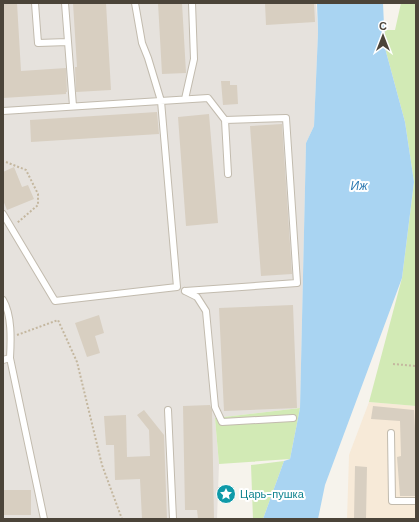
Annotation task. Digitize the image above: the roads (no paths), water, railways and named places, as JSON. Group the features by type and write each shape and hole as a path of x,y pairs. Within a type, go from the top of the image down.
{"lane":[{"path":"35,3 38,43 68,42"},
{"path":"66,3 73,106"},
{"path":"135,3 142,42 161,101 177,287"},
{"path":"185,99 194,59 192,3"},
{"path":"3,111 208,98 225,120 228,174"},
{"path":"185,291 297,283 286,118 225,120"},
{"path":"3,214 55,301 177,287 197,297 206,311 215,407 222,422 293,418"},
{"path":"3,300 7,306 11,337 10,358 44,519"},
{"path":"3,360 10,358"},
{"path":"168,410 173,519"},
{"path":"391,433 392,501 416,501"}],"water":[{"name":"Иж","path":"317,3 383,3 385,48 405,122 414,182 402,278 325,485 318,519 263,519 284,461 290,459 300,408 306,143 314,126 318,33"}],"place":[{"name":"Царь-пушка","path":"226,494"}]}
